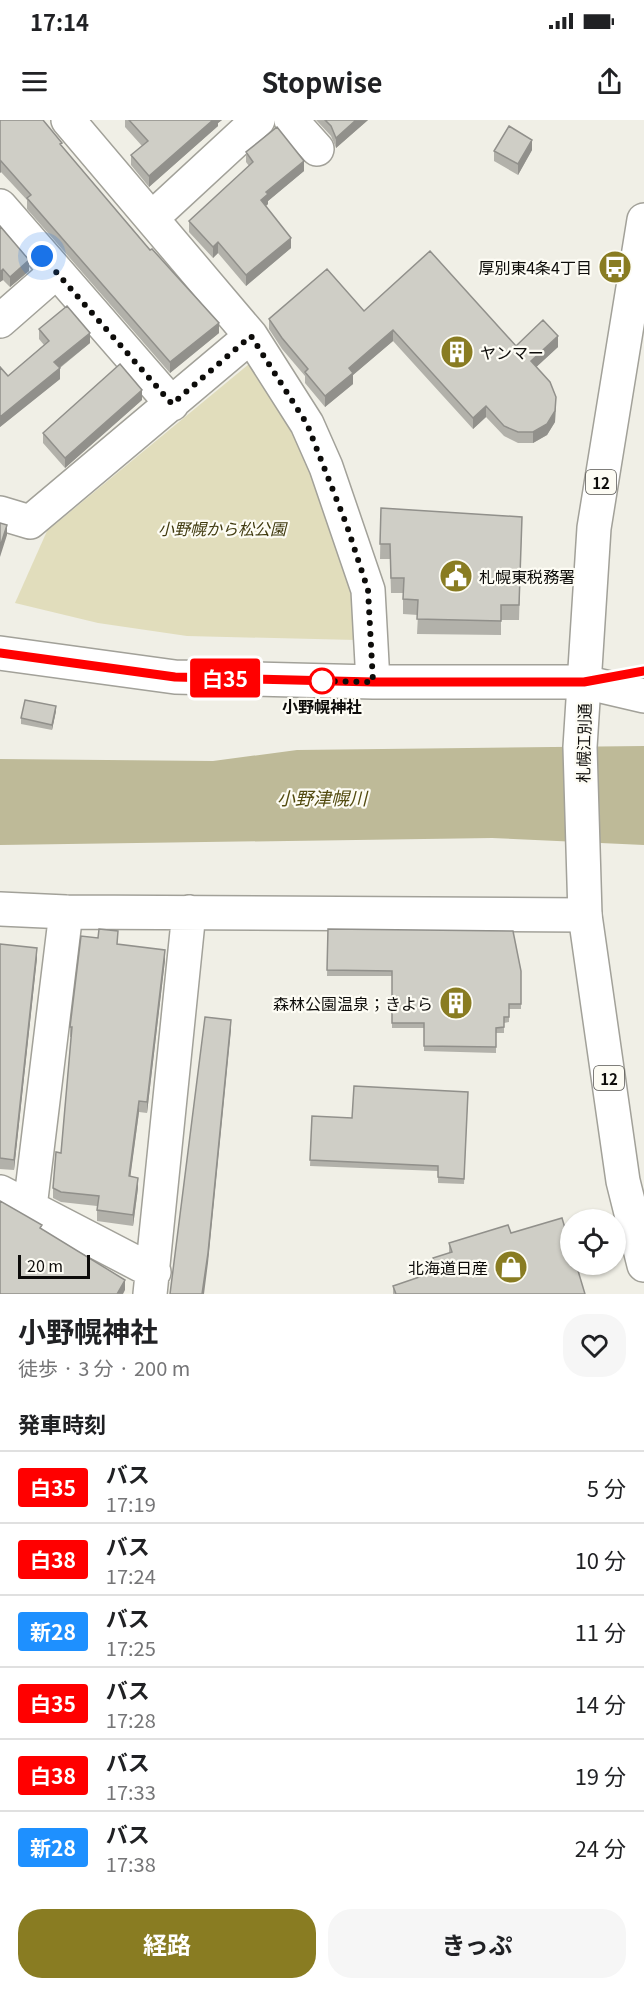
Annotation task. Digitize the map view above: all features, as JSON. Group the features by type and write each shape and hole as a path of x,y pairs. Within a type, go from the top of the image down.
{"main road":[{"path":"68,120 153,217 251,336 307,424 347,526 368,590 373,682"},
{"path":"153,217 258,120"},
{"path":"291,120 317,149"},
{"path":"0,206 172,404"},
{"name":"札幌江別通","path":"644,220 594,528 580,747 584,902 623,1181 644,1265"},
{"path":"0,321 56,272"},
{"path":"0,513 30,522 251,336"},
{"path":"0,653 175,677 373,682 584,682 644,671"},
{"path":"584,682 644,696"},
{"path":"0,909 66,912 305,913 584,902"},
{"path":"30,1207 66,912"},
{"path":"0,1192 30,1207 152,1283 189,912"}],"green space":[{"name":"小野幌から松公園","path":"249,364 301,434 353,595 356,640 187,636 98,623 15,603 47,531"}],"water":[{"name":"小野津幌川","path":"644,746 644,845 492,838 0,845 0,759 213,761 297,750"}],"building":[{"path":"0,120 43,120 62,143 60,144 150,250 152,249 219,323 170,362 27,198 31,195 1,161 0,163"},
{"path":"129,120 213,120 149,176 131,155 148,141"},
{"path":"325,120 356,120 336,138 331,126"},
{"path":"509,126 532,140 518,164 494,151"},
{"path":"277,127 304,161 266,192 268,194 261,200 291,238 246,275 218,242 213,247 189,221 253,162 246,152"},
{"path":"0,226 29,260 10,277 3,269 0,272"},
{"path":"430,251 516,346 543,320 558,336 531,361 550,382 556,397 555,411 547,424 533,432 518,432 504,426 486,406 473,418 393,330 349,368 353,373 325,396 305,372 308,369 269,319 327,269 364,311"},
{"path":"67,306 90,333 54,362 60,368 0,417 0,367 8,376 49,341 39,329"},
{"path":"120,364 142,390 65,458 43,433"},
{"name":"札幌東税務署","path":"381,508 522,517 519,605 501,605 501,621 417,619 418,600 403,599 404,578 391,578 390,544 380,544"},
{"path":"0,523 7,525 0,547"},
{"path":"25,700 56,706 52,725 21,718"},
{"path":"99,929 118,931 117,944 165,950 147,1102 139,1101 129,1176 138,1178 133,1215 97,1210 99,1196 61,1192 53,1188 56,1152 61,1153 72,1027 70,1027 81,936 98,938"},
{"name":"森林公園温泉；きよら","path":"328,929 513,931 521,971 521,1004 509,1004 509,1017 504,1017 504,1027 496,1028 496,1047 424,1046 424,1023 392,1023 392,971 327,970"},
{"path":"0,944 37,948 14,1160 0,1158"},
{"path":"205,1017 231,1020 208,1253 202,1294 170,1294"},
{"path":"354,1086 468,1092 464,1179 438,1177 438,1166 310,1160 312,1116 352,1118"},
{"path":"0,1201 42,1225 40,1228 125,1280 117,1294 0,1294"},
{"name":"北海道日産","path":"560,1219 560,1275 579,1275 585,1294 396,1294 393,1286 437,1271 433,1258 452,1252 449,1243 508,1225 511,1233"}],"bus line":[{"name":"白35","path":"0,653 175,677 373,682 584,682 644,671"}],"place":[{"name":"厚別東4条4丁目","path":"615,267"},
{"name":"ヤンマー","path":"457,352"},
{"name":"札幌東税務署","path":"456,576"},
{"name":"小野幌神社","path":"322,681"},
{"name":"森林公園温泉；きよら","path":"456,1003"},
{"name":"北海道日産","path":"511,1267"}],"route":[{"path":"42,256 172,404 251,336 307,424 326,467 368,590 373,682 322,681"}]}
